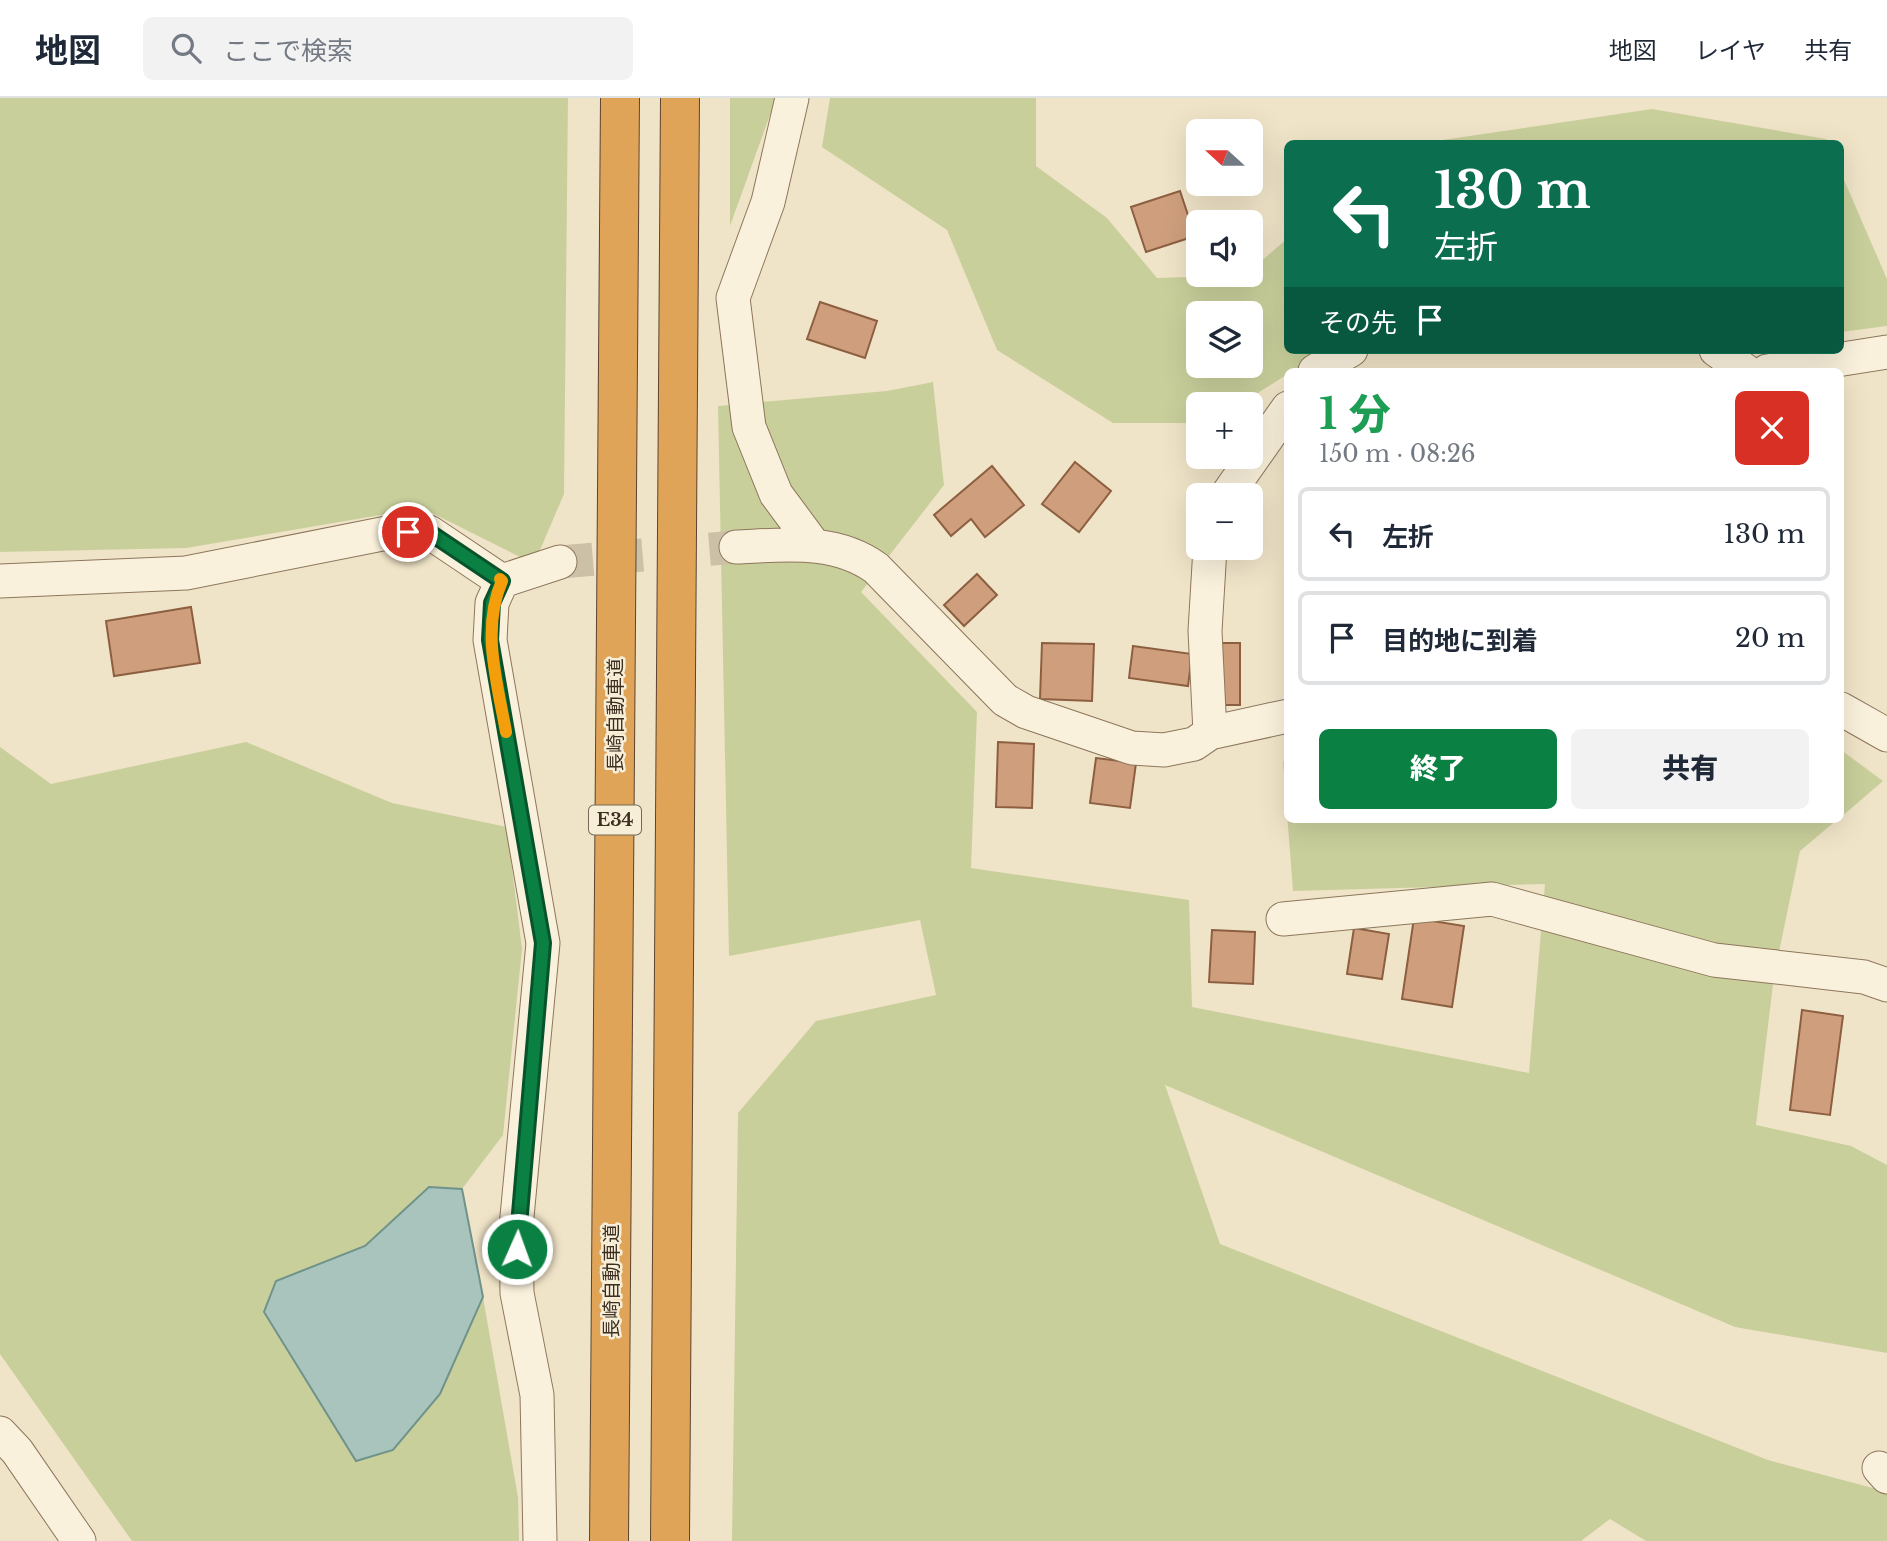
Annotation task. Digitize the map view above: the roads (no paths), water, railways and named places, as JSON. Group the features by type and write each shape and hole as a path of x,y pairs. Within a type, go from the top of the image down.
{"highway":[{"name":"長崎自動車道","path":"609,1541 620,98"},
{"path":"670,1541 680,98"}],"street":[{"path":"792,98 768,202 733,298 749,427 776,494 813,544"},
{"path":"1786,368 1887,352"},
{"path":"1320,368 1345,354"},
{"path":"1722,354 1742,368"},
{"path":"1235,483 1284,414"},
{"path":"0,581 186,573 387,533 429,532 502,581"},
{"path":"736,547 813,544 861,557 876,568 1006,700 1026,712 1132,748 1164,750 1194,744 1210,733 1284,717"},
{"path":"1209,560 1205,631 1210,733"},
{"path":"540,1541 537,1395 517,1293 516,1227 543,943 490,640 492,603 502,581 560,562"},
{"path":"1844,711 1887,735"},
{"path":"1283,919 1492,899 1714,960 1864,977 1887,985"},
{"path":"0,1433 17,1451 79,1541"}],"water":[{"path":"429,1187 462,1189 483,1297 440,1394 393,1450 356,1461 264,1312 276,1281 365,1246"}],"tunnel":[{"path":"560,562 736,547"}]}
